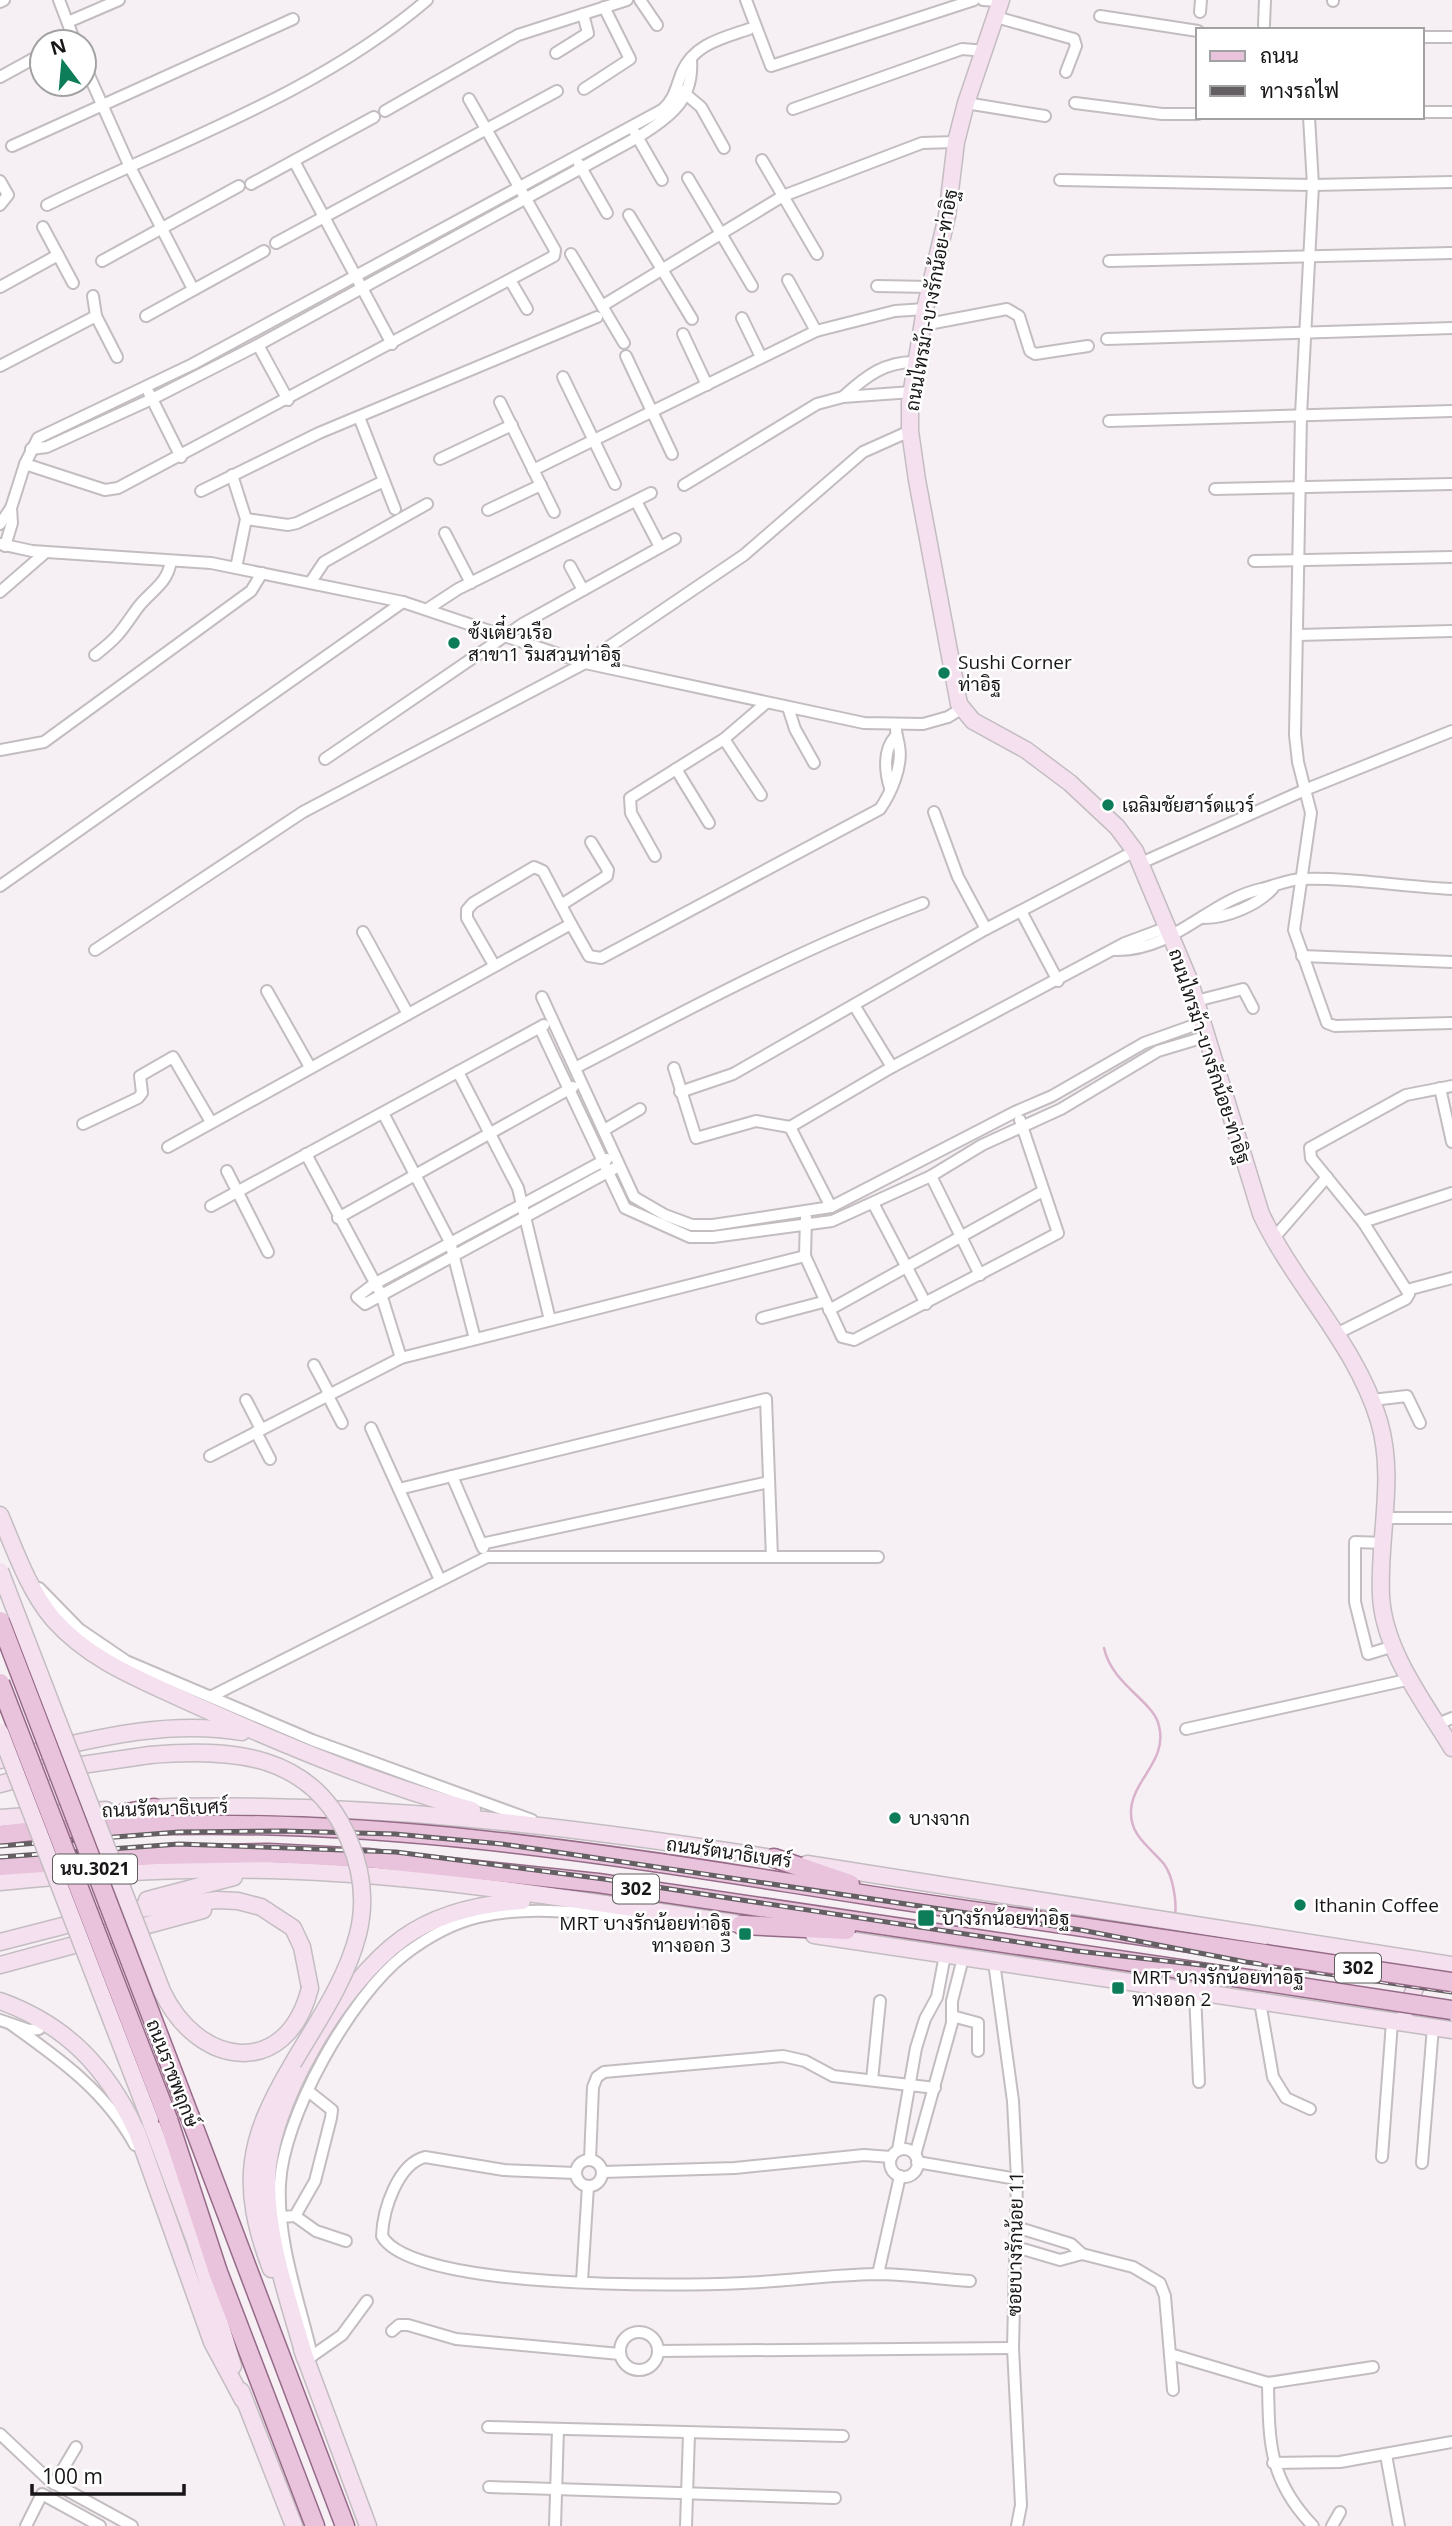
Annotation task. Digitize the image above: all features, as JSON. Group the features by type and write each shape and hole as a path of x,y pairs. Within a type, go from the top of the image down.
{"main road":[{"name":"ถนนไทรม้า-บางรักน้อย-ท่าอิฐ","path":"999,6 986,51 966,103 956,142 947,216 924,317 912,392 910,431 930,556 961,709 973,721 1054,769 1117,827 1138,857 1196,1001 1254,1194 1273,1238 1336,1334 1372,1400 1383,1440 1386,1518 1381,1595 1385,1622 1411,1679 1445,1721 1452,1748"},
{"path":"0,1515 34,1591 52,1617 91,1653 121,1672 264,1735 386,1783 516,1822"},
{"path":"0,1571 162,1992 177,2021 208,2045 228,2053 267,2048 285,2034 302,2013 310,1988 302,1947 293,1928 261,1907 217,1900 121,1911 0,1941"},
{"name":"ถนนราชพฤกษ์","path":"0,1621 345,2526"},
{"name":"ถนนราชพฤกษ์","path":"0,1683 159,2119 315,2526"},
{"path":"0,1760 149,1729 207,1727 264,1735"},
{"path":"0,1732 159,2119 243,2400 293,2526"},
{"path":"0,1782 150,1755 216,1751 276,1764 314,1788 347,1834 359,1867 362,1886 359,1932 342,1981 264,2115 251,2168 251,2194 262,2245 309,2357"},
{"name":"ถนนรัตนาธิเบศร์","path":"0,1818 154,1808 268,1806 430,1813 547,1826 774,1858 1452,1965"},
{"path":"8,1834 154,1808"},
{"name":"ถนนรัตนาธิเบศร์","path":"8,1834 86,1828 268,1823 368,1828 598,1852 1452,1982"},
{"name":"302","path":"0,1866 170,1855 268,1853 367,1858 598,1883 1452,2010"},
{"path":"774,1858 901,1900"},
{"path":"81,1920 198,1885 271,1870"},
{"name":"302","path":"0,1882 101,1873 271,1870 373,1877 584,1901 1452,2030"},
{"path":"368,2526 314,2382 270,2228 267,2182 274,2134 317,2040 347,1993 404,1937 426,1924 472,1907 528,1900 584,1901"},
{"path":"0,1965 205,1909 261,1907"},
{"path":"741,1924 954,1936"},
{"path":"1392,2022 1408,2010 1416,1986 1414,1971 1404,1958"},
{"path":"0,2001 46,2020 82,2050 123,2100 212,2342 243,2400"}],"street":[{"path":"59,0 69,28"},
{"path":"68,22 119,0"},
{"path":"47,205 324,73 391,30 427,0"},
{"path":"385,111 518,34 627,0"},
{"path":"640,0 657,25"},
{"path":"746,0 771,66 934,5 974,0"},
{"path":"983,0 1074,39 1076,46 1066,72"},
{"path":"1200,12 1201,0"},
{"path":"1264,25 1265,0"},
{"path":"584,89 630,59 604,7"},
{"path":"556,53 588,33 583,13"},
{"path":"1100,16 1196,31"},
{"path":"12,146 293,19"},
{"path":"0,524 11,508 31,449 46,434 146,388 635,132 681,91 691,60 715,39 749,29"},
{"path":"1424,37 1452,37"},
{"path":"793,109 962,48 986,51"},
{"path":"0,77 28,62"},
{"path":"681,91 701,107 724,148"},
{"path":"276,243 557,92"},
{"path":"97,98 192,289"},
{"path":"25,464 111,490 181,457 555,254 469,99"},
{"path":"966,103 1045,116"},
{"path":"1075,103 1163,114 1196,114"},
{"path":"1424,112 1452,112"},
{"path":"251,184 374,117"},
{"path":"1309,119 1313,185 1301,415 1296,751 1311,813 1294,923 1302,956 1327,1023 1335,1026 1452,1023"},
{"path":"635,132 662,180"},
{"path":"201,491 320,433 599,311 783,196 922,143 956,142"},
{"path":"762,160 817,254"},
{"path":"294,161 392,344"},
{"path":"579,163 607,213"},
{"path":"688,178 752,286"},
{"path":"1060,180 1313,185 1452,182"},
{"path":"0,181 8,195 0,205"},
{"path":"102,261 239,186"},
{"path":"31,449 47,447 152,399 258,345 362,288 523,193"},
{"path":"629,215 692,319"},
{"path":"43,227 73,283"},
{"path":"146,316 264,251"},
{"path":"1109,261 1452,253"},
{"path":"571,254 599,311 624,344"},
{"path":"0,287 58,255"},
{"path":"510,280 527,309"},
{"path":"788,280 816,331"},
{"path":"877,286 931,288"},
{"path":"93,296 96,316 117,357"},
{"path":"533,470 816,331 895,310 924,317 1007,309 1019,316 1030,351 1035,354 1088,346"},
{"path":"0,366 96,316"},
{"path":"742,318 761,357"},
{"path":"1107,339 1452,328"},
{"path":"683,334 707,385"},
{"path":"258,345 288,400"},
{"path":"626,356 672,454"},
{"path":"843,397 884,366 899,361 917,362"},
{"path":"563,377 615,484"},
{"path":"146,388 181,457"},
{"path":"684,485 817,404 843,397 912,392"},
{"path":"500,402 554,512"},
{"path":"1109,421 1452,411"},
{"path":"359,418 395,509"},
{"path":"440,459 512,425"},
{"path":"95,950 303,812 585,663 744,555 863,453 910,431"},
{"path":"232,475 246,519 236,568"},
{"path":"246,519 288,525 297,523 384,481"},
{"path":"1215,489 1452,484"},
{"path":"488,510 541,485"},
{"path":"429,608 471,583 651,493"},
{"path":"636,502 660,547"},
{"path":"310,583 324,562 427,504"},
{"path":"11,508 12,523 3,545 46,552 236,568 403,602 429,608 585,663 864,723 937,721 961,709"},
{"path":"445,533 471,583"},
{"path":"325,759 505,635 675,539"},
{"path":"0,592 46,552"},
{"path":"1254,561 1452,557"},
{"path":"95,655 122,633 135,611 163,583 171,561"},
{"path":"570,566 583,590"},
{"path":"0,750 44,742 251,591 262,573"},
{"path":"0,886 403,602"},
{"path":"1298,635 1452,631"},
{"path":"655,856 631,813 630,798 724,739 765,703"},
{"path":"788,707 795,729 814,763"},
{"path":"494,965 467,918 467,910 473,903 534,867 540,867 589,956 601,958 880,809 896,778 899,746 895,737 896,724"},
{"path":"680,1091 733,1074 1021,911 1138,857 1452,731"},
{"path":"724,739 761,795"},
{"path":"676,769 709,823"},
{"path":"934,812 958,877 986,929"},
{"path":"561,905 608,874 592,842"},
{"path":"674,1068 696,1138 756,1121 790,1127 892,1067 1116,950 1205,918 1220,916 1263,898 1273,888 1300,879 1452,889"},
{"path":"575,1068 761,971 859,927 923,903"},
{"path":"1021,911 1058,981"},
{"path":"168,1147 571,924"},
{"path":"363,932 408,1014"},
{"path":"1302,956 1452,962"},
{"path":"1196,1001 1243,989 1253,1008"},
{"path":"267,991 310,1067"},
{"path":"542,997 635,1197 665,1215 692,1224 713,1225 807,1213 831,1207 1091,1075 1144,1043 1205,1029"},
{"path":"854,1005 892,1067"},
{"path":"211,1206 553,1020"},
{"path":"540,1028 625,1208 690,1237 713,1237 832,1221 931,1176 982,1145 1061,1109 1158,1051 1205,1029"},
{"path":"83,1124 138,1098 142,1093 141,1076 173,1057 211,1122"},
{"path":"458,1072 491,1133 523,1203 551,1320"},
{"path":"338,1218 582,1082"},
{"path":"1336,1334 1406,1299 1408,1290 1363,1223 1310,1156 1313,1145 1399,1098 1446,1087 1452,1142"},
{"path":"604,1130 640,1109"},
{"path":"807,1213 805,1256 826,1306 842,1337 848,1341 926,1304 1058,1233 1023,1125 1015,1112"},
{"path":"383,1113 450,1242 475,1339"},
{"path":"790,1127 831,1207"},
{"path":"306,1154 381,1294 401,1358"},
{"path":"606,1166 526,1215 365,1304 357,1297 374,1284 523,1203 618,1160"},
{"path":"227,1171 268,1252"},
{"path":"931,1176 980,1275"},
{"path":"1273,1238 1327,1177"},
{"path":"762,1318 826,1306 908,1267 1043,1191"},
{"path":"1363,1223 1452,1193"},
{"path":"873,1203 926,1304"},
{"path":"210,1456 401,1358 805,1256"},
{"path":"1408,1290 1452,1278"},
{"path":"314,1364 342,1423"},
{"path":"1372,1400 1407,1396 1420,1423"},
{"path":"399,1489 766,1399 772,1557"},
{"path":"246,1400 270,1459"},
{"path":"372,1428 440,1580"},
{"path":"452,1476 487,1556"},
{"path":"481,1544 769,1482"},
{"path":"1386,1518 1452,1518"},
{"path":"1385,1543 1354,1542 1354,1602 1368,1654 1394,1646"},
{"path":"12,1544 44,1595 79,1629 126,1661 312,1740 547,1826"},
{"path":"212,1696 487,1556 878,1557"},
{"path":"1186,1729 1411,1679"},
{"path":"367,2301 342,2335 309,2357 281,2217 281,2162 297,2110 307,2091 346,2024 386,1972 404,1955 458,1924 480,1917 530,1912 685,1916"},
{"path":"900,2176 890,2167 912,2084 916,2048 925,2018 937,1997 946,1955"},
{"path":"900,2176 912,2173 936,2088 952,2016 951,2001 963,1958"},
{"name":"ซอยบางรักน้อย 11","path":"994,1962 1013,2101 1017,2179 1013,2348 1021,2505 1017,2526"},
{"path":"1195,1993 1199,2082"},
{"path":"872,2080 880,2001"},
{"path":"1260,2003 1273,2077 1286,2098 1310,2109"},
{"path":"952,2016 978,2023 978,2051"},
{"path":"0,2020 29,2030 39,2029 46,2020"},
{"path":"1382,2157 1392,2022"},
{"path":"12,2025 75,2070 102,2096 127,2130 159,2194"},
{"path":"1422,2163 1433,2028"},
{"path":"590,2160 593,2087 597,2077 604,2072 783,2056 805,2061 833,2076 936,2088"},
{"path":"295,2216 315,2181 332,2110 307,2091"},
{"path":"602,2172 735,2168 895,2154 908,2150 916,2159 1017,2179"},
{"path":"575,2173 504,2171 425,2157 415,2160 407,2166 387,2211 382,2236 386,2244 400,2252 434,2265 470,2274 517,2280 739,2283 878,2274 970,2281"},
{"path":"590,2160 599,2165 602,2172 597,2183 588,2186 579,2182 575,2173 578,2165 590,2160"},
{"path":"878,2274 900,2176"},
{"path":"582,2281 588,2186"},
{"path":"281,2217 295,2216 316,2231 346,2241"},
{"path":"1016,2227 1070,2244 1082,2254 1133,2267 1160,2283 1166,2295 1173,2389"},
{"path":"1016,2247 1060,2260 1082,2254"},
{"path":"391,2331 400,2325 408,2325 456,2339 620,2354"},
{"path":"638,2332 648,2334 656,2341 659,2351 656,2361 640,2371 631,2369 620,2354 621,2343 628,2335 638,2332"},
{"path":"659,2351 1013,2348"},
{"path":"1170,2354 1268,2384 1373,2367"},
{"path":"1268,2384 1273,2463 1279,2479 1313,2526"},
{"path":"488,2427 844,2436"},
{"path":"555,2526 558,2429"},
{"path":"0,2434 52,2482 132,2526"},
{"path":"686,2526 689,2434"},
{"path":"1273,2463 1321,2464 1452,2442"},
{"path":"26,2526 42,2494 76,2447"},
{"path":"1386,2455 1399,2526"},
{"path":"489,2487 835,2498"},
{"path":"42,2494 100,2526"},
{"path":"1332,2526 1340,2512"}],"waterway":[{"path":"1104,1648 1115,1672 1149,1708 1159,1726 1159,1750 1137,1790 1131,1811 1137,1834 1164,1864 1170,1875 1174,1889 1175,1916"}],"railway":[{"path":"0,1846 179,1832 283,1831 395,1834 502,1844 1081,1930 1246,1962 1452,1992"},
{"path":"0,1857 179,1844 396,1852 604,1879 1077,1951 1237,1969"}],"place":[{"name":"ซ้งเตี๋ยวเรือ สาขา1 ริมสวนท่าอิฐ","path":"454,643"},
{"name":"Sushi Corner ท่าอิฐ","path":"944,673"},
{"name":"เฉลิมชัยฮาร์ดแวร์","path":"1108,805"},
{"name":"บางจาก","path":"895,1818"},
{"name":"Ithanin Coffee","path":"1300,1905"},
{"name":"บางรักน้อยท่าอิฐ","path":"926,1918"},
{"name":"MRT บางรักน้อยท่าอิฐ ทางออก 3","path":"745,1934"},
{"name":"MRT บางรักน้อยท่าอิฐ ทางออก 2","path":"1118,1988"}]}
